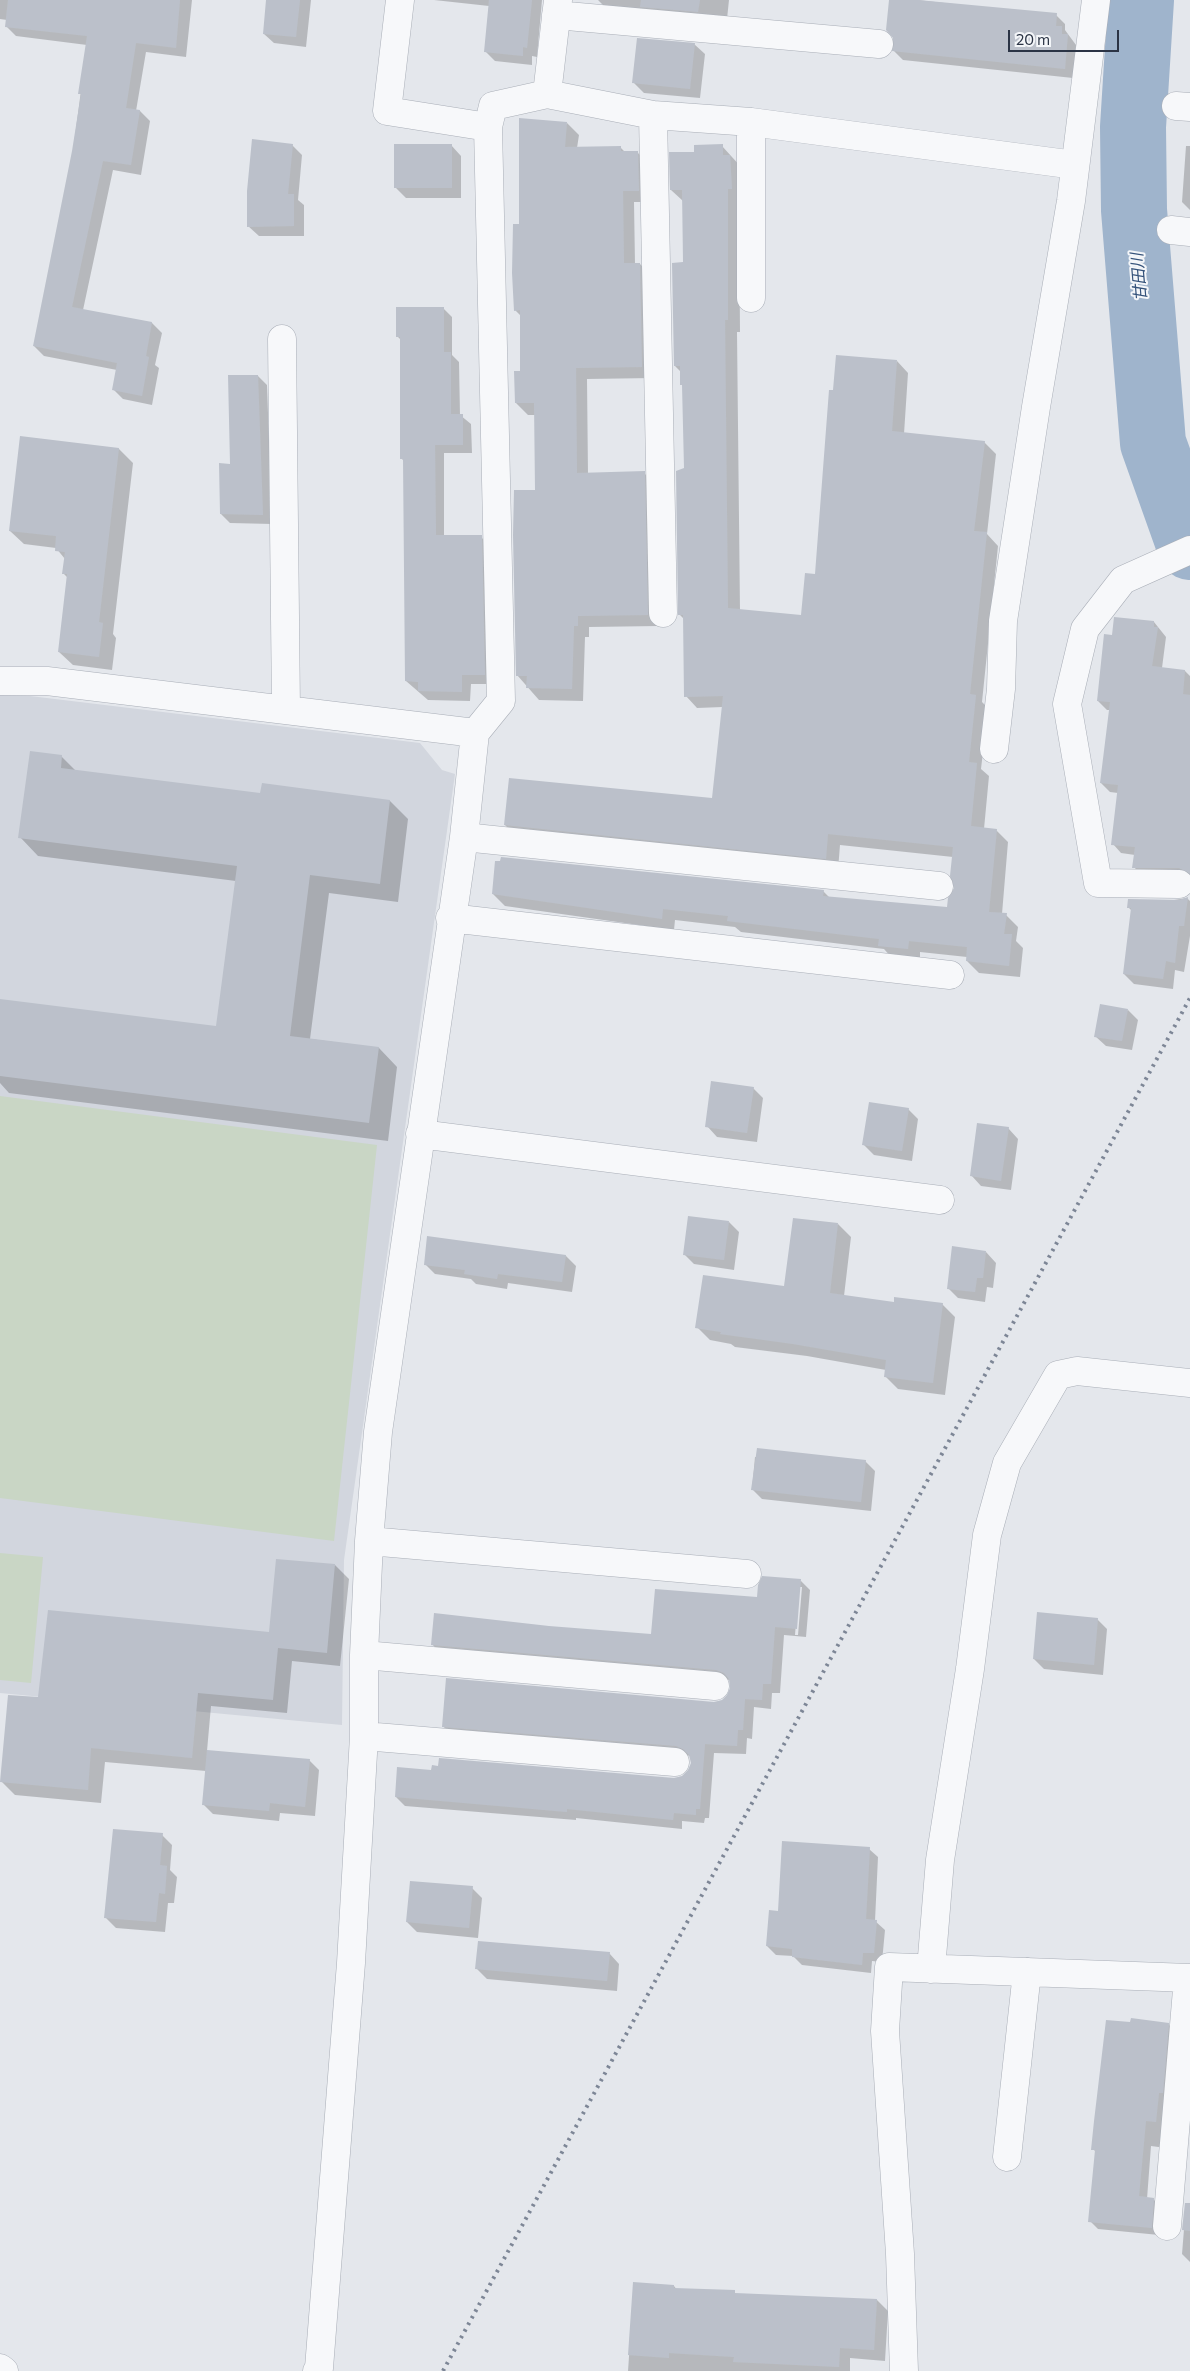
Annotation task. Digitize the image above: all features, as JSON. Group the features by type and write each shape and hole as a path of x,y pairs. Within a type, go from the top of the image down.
{"street":[{"path":"400,0 387,111 488,127"},
{"path":"994,749 1001,689 1003,621 1071,201 1096,0"},
{"path":"547,94 557,8 878,44"},
{"path":"317,2371 319,2368 351,1963 364,1736 364,1655 369,1540 378,1432 450,918 464,836 476,732 501,700 488,127 493,106 547,94 653,115 751,122 1075,164"},
{"path":"653,115 663,613"},
{"path":"751,122 751,298"},
{"path":"282,339 286,710"},
{"path":"1179,884 1098,883 1067,704 1085,629 1123,580 1190,550"},
{"path":"0,681 47,681 476,732"},
{"path":"464,836 939,886"},
{"path":"450,918 950,975"},
{"path":"420,1134 940,1200"},
{"path":"930,1969 940,1860 970,1669 987,1535 1007,1463 1058,1375 1077,1371 1190,1383"},
{"path":"369,1540 748,1574"},
{"path":"364,1655 715,1686"},
{"path":"364,1736 675,1762"},
{"path":"904,2371 900,2254 884,2031 889,1967 1189,1978 1167,2226"},
{"path":"1007,2157 1027,1972"},
{"path":"0,2368 4,2371"}],"shaded area":[{"path":"0,695 30,696 420,743 442,770 455,774 344,1560 342,1725 0,1693"}],"green space":[{"path":"0,1096 377,1145 334,1541 0,1498"},
{"path":"0,1553 43,1557 31,1683 0,1680"}],"building":[{"path":"8,0 180,0 176,48 136,43 126,108 140,110 131,165 103,161 72,307 152,322 146,356 149,357 142,396 112,390 117,363 33,346 72,151 81,94 78,94 87,36 5,27"},
{"path":"266,0 300,0 296,37 263,34"},
{"path":"489,0 532,0 527,48 523,47 523,56 484,52"},
{"path":"641,0 700,0 698,12 640,7"},
{"path":"889,0 918,0 1057,13 1056,26 1062,26 1062,34 1068,34 1065,69 892,51 893,38 886,30"},
{"path":"637,38 695,43 690,89 632,83"},
{"path":"519,118 567,122 565,147 621,146 621,151 638,151 639,191 623,191 624,263 640,263 642,367 576,368 577,473 645,471 648,615 578,616 578,626 574,626 572,689 526,688 527,676 516,676 514,490 535,490 534,403 515,403 514,371 520,371 520,310 514,311 512,273 513,224 519,224"},
{"path":"252,139 293,144 288,194 294,194 294,226 247,227 247,191"},
{"path":"394,144 452,144 452,188 394,188"},
{"path":"723,144 723,155 730,155 732,189 728,189 728,320 725,320 728,608 801,615 805,573 815,574 829,390 833,390 836,355 897,360 892,431 985,441 974,531 987,532 970,694 976,695 969,762 977,763 971,826 997,829 989,912 1007,913 1004,934 1012,934 1009,966 966,961 967,947 909,941 908,949 878,946 879,939 727,921 728,916 663,909 662,919 492,894 495,861 500,861 501,857 824,890 823,896 947,907 948,898 954,888 950,876 953,847 828,834 826,859 504,825 509,778 712,798 723,696 684,697 683,615 678,615 676,471 684,468 682,385 680,385 680,366 674,366 672,263 683,262 682,190 670,190 669,152 694,152 694,145"},
{"path":"396,307 444,307 444,352 451,352 451,414 463,414 463,445 435,445 436,535 482,535 485,675 462,675 462,692 418,691 418,682 405,681 403,459 400,459 400,337 396,337"},
{"path":"228,375 258,375 263,515 220,514 219,463 230,464"},
{"path":"20,436 119,448 99,622 103,623 99,657 58,652 67,574 62,574 65,552 55,551 56,536 9,531"},
{"path":"1114,617 1154,621 1154,627 1158,627 1152,666 1185,670 1183,694 1190,695 1190,874 1179,868 1132,868 1135,847 1111,845 1118,785 1100,783 1110,702 1097,701 1104,634 1112,635"},
{"path":"30,751 62,755 61,768 260,793 262,783 390,800 380,884 310,875 290,1036 379,1047 369,1123 0,1076 0,999 216,1026 237,866 18,838"},
{"path":"1188,897 1184,926 1179,926 1175,963 1166,961 1163,979 1123,974 1131,908 1127,908 1128,899 1179,900"},
{"path":"1100,1004 1128,1009 1122,1041 1094,1037"},
{"path":"711,1081 754,1087 747,1133 705,1127"},
{"path":"869,1102 909,1108 902,1151 862,1145"},
{"path":"977,1123 1009,1127 1001,1181 970,1176"},
{"path":"688,1216 729,1221 724,1260 683,1255"},
{"path":"793,1218 838,1223 830,1293 894,1302 894,1297 943,1303 933,1383 884,1377 886,1360 720,1334 721,1332 695,1328 703,1275 784,1286"},
{"path":"427,1236 566,1255 562,1282 498,1274 497,1279 464,1274 465,1270 424,1265"},
{"path":"952,1246 986,1251 983,1278 977,1278 975,1292 947,1289"},
{"path":"757,1448 866,1460 861,1502 751,1490"},
{"path":"276,1559 335,1564 327,1653 278,1648 273,1700 198,1693 192,1758 91,1748 88,1790 0,1782 8,1695 38,1697 48,1610 269,1632"},
{"path":"762,1576 801,1579 797,1629 775,1627 771,1684 763,1684 762,1700 745,1699 743,1730 738,1730 737,1746 705,1744 700,1809 696,1809 696,1815 674,1813 673,1820 567,1809 567,1812 395,1797 397,1767 431,1770 432,1765 438,1766 439,1758 674,1778 682,1776 688,1770 691,1763 689,1755 683,1749 676,1746 442,1727 446,1678 714,1702 722,1700 730,1688 729,1679 724,1673 716,1670 431,1645 434,1613 549,1626 651,1634 655,1589 757,1597 758,1585"},
{"path":"1037,1612 1098,1618 1094,1665 1033,1659"},
{"path":"207,1750 310,1759 305,1807 270,1803 269,1811 202,1805"},
{"path":"113,1829 163,1833 160,1865 167,1866 165,1894 159,1893 156,1922 104,1918"},
{"path":"782,1841 870,1847 866,1919 877,1920 874,1953 863,1953 862,1965 792,1957 792,1949 766,1946 769,1910 778,1911"},
{"path":"410,1881 473,1886 469,1928 406,1922"},
{"path":"478,1941 610,1952 607,1981 475,1969"},
{"path":"1131,2018 1169,2023 1163,2093 1159,2093 1156,2122 1146,2121 1139,2196 1154,2198 1152,2228 1088,2222 1095,2150 1091,2150 1106,2020 1130,2022"},
{"path":"1185,2203 1190,2203 1190,2231 1182,2230"},
{"path":"633,2282 674,2285 674,2288 735,2290 735,2293 877,2299 874,2350 840,2348 839,2367 733,2362 734,2357 669,2353 669,2358 628,2355"}],"waterway":[{"name":"甘田川","path":"1141,0 1133,127 1134,210 1153,443 1190,547"}],"railway":[{"path":"443,2371 1190,998"}]}
